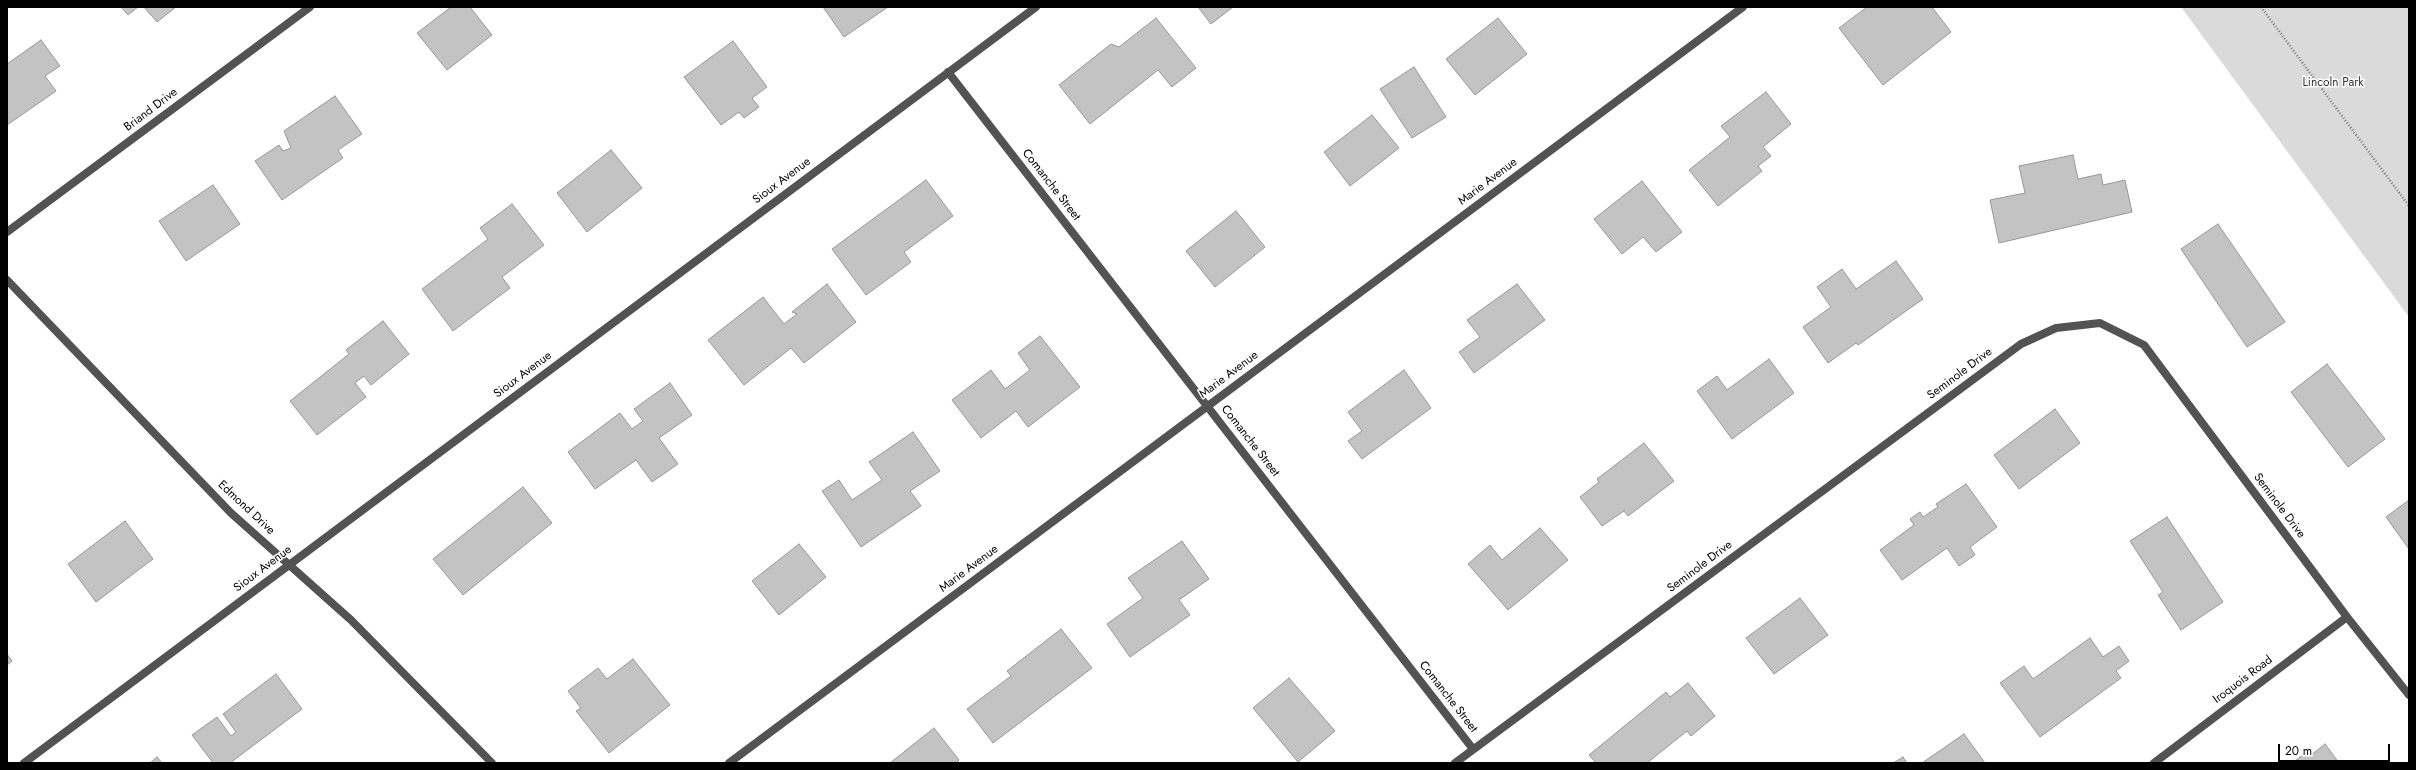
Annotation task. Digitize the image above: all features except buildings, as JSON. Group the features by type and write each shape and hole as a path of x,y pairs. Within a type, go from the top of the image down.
{"street":[{"name":"Briand Drive","path":"7,232 310,7"},
{"name":"Sioux Avenue","path":"24,763 1036,7"},
{"name":"Marie Avenue","path":"729,763 1743,7"},
{"name":"Comanche Street","path":"948,72 1473,749"},
{"name":"Edmond Drive","path":"7,280 231,513 290,564 351,620 492,763"},
{"name":"Seminole Drive","path":"1455,763 2021,344 2056,328 2100,323 2144,345 2347,616 2409,695"},
{"name":"Iroquois Road","path":"2154,763 2347,616"}],"path":[{"path":"2261,7 2409,206"}],"green space":[{"name":"Lincoln Park","path":"2181,7 2409,7 2409,317"}]}
